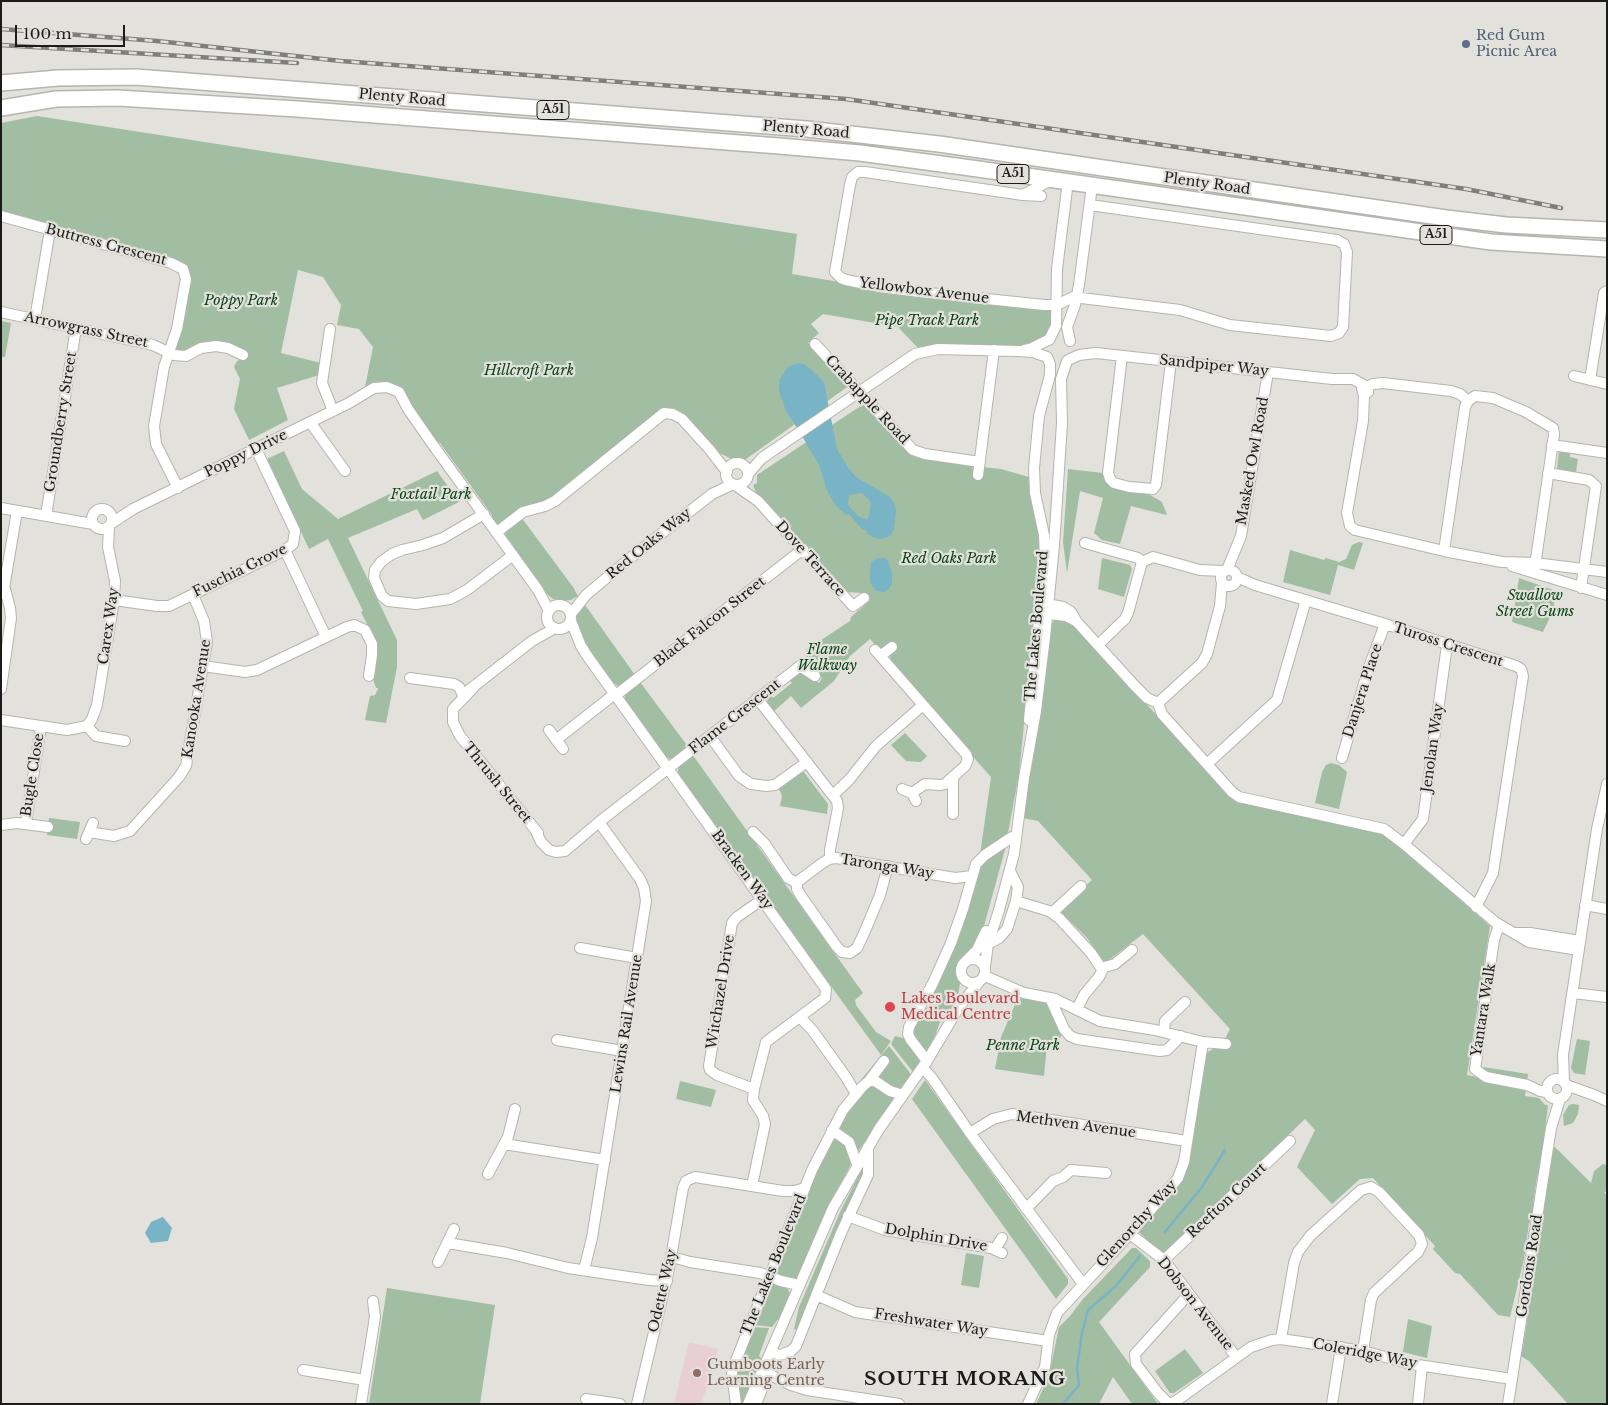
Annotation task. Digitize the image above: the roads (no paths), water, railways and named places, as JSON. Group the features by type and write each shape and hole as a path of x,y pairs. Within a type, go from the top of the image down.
{"highway":[{"name":"Plenty Road","path":"1,83 58,78 136,76 807,129 939,144 1446,218 1506,225 1607,230"},
{"name":"Plenty Road","path":"1,108 56,99 118,98 297,109 860,153 1492,242 1607,249"},
{"path":"1068,181 1071,163"},
{"path":"1092,186 1095,167"}],"street":[{"name":"Yellowbox Avenue","path":"1022,195 858,172 854,175 850,184 835,272 841,278 860,284 897,290 1057,305"},
{"path":"1022,195 1051,180"},
{"path":"1047,357 1045,348 1056,326 1058,260 1068,181"},
{"path":"762,458 729,467 730,479 742,484 762,458 890,372 917,358 950,350 1018,350 1033,352 1059,364 1068,360 1072,353 1067,327 1077,298 1092,186"},
{"path":"1022,195 1041,196"},
{"path":"1057,305 1070,298 1077,298 1180,310 1230,324 1331,336 1339,333 1343,327 1347,252 1344,244 1337,240 1090,205"},
{"name":"Buttress Crescent","path":"1,216 171,263 183,268 186,282 176,336 169,353"},
{"path":"35,319 50,230"},
{"path":"1590,380 1604,293 1607,290"},
{"name":"Arrowgrass Street","path":"1,312 153,345 169,353"},
{"name":"Groundberry Street","path":"46,516 76,328"},
{"path":"331,329 322,383 333,411"},
{"path":"1018,350 1032,348 1052,337 1062,336 1070,342"},
{"name":"Sandpiper Way","path":"1070,342 1096,353"},
{"name":"Crabapple Road","path":"815,344 914,450 925,454 980,462"},
{"path":"178,488 156,444 154,432 164,367 169,353 186,356 201,348 216,346 228,348 243,355"},
{"path":"978,474 994,350"},
{"name":"Sandpiper Way","path":"1068,360 1079,355 1096,353 1332,379 1353,379 1364,388"},
{"path":"1122,356 1108,473 1114,483 1129,487 1153,489 1156,485 1171,362"},
{"name":"The Lakes Boulevard","path":"1044,608 1044,535 1037,504 1034,468 1039,416 1050,375 1050,364 1047,357"},
{"name":"The Lakes Boulevard","path":"756,1404 765,1372 797,1288 824,1227 868,1147 922,1068 959,1007 983,975 988,944 1010,871 1018,834 1024,778 1036,711 1062,424 1061,378 1068,360"},
{"name":"Masked Owl Road","path":"1158,703 1202,663 1207,654 1241,536 1268,372"},
{"path":"1574,376 1607,384"},
{"path":"1468,400 1460,394 1451,391 1384,383 1364,388 1368,405 1363,421 1351,497 1352,525 1444,551 1502,562 1535,568 1584,569 1607,572"},
{"name":"Poppy Drive","path":"110,525 134,509 359,398 386,390 408,409 484,514"},
{"path":"1444,551 1465,407 1468,400 1475,396 1484,397 1504,402 1553,428 1535,568"},
{"path":"497,532 523,512 555,501 664,413 677,418 710,450 746,468 747,477"},
{"path":"310,422 345,470"},
{"path":"1552,445 1607,453"},
{"name":"Fuschia Grove","path":"114,600 163,606 174,604 285,550 293,544 295,531 256,449"},
{"name":"Dove Terrace","path":"710,450 730,479 758,501 854,606 864,598"},
{"path":"1548,473 1587,479 1596,486 1581,588"},
{"name":"Dove Terrace","path":"747,477 758,501"},
{"name":"Red Oaks Way","path":"554,610 586,594 730,479"},
{"path":"1037,504 1041,506 1048,505 1054,500 1056,493"},
{"path":"1,508 70,520 95,522 105,529 110,525"},
{"name":"Poppy Drive","path":"95,522 100,508 109,511 134,509"},
{"path":"1,689 11,618 10,608 3,593 17,511"},
{"name":"Carex Way","path":"108,547 112,516 109,511"},
{"path":"513,555 467,590 450,599 416,604 388,601 382,596 375,582 374,574 377,567 387,558 409,547 439,540 484,514 554,610"},
{"name":"Carex Way","path":"89,729 97,705 114,600 115,581 108,547 95,522"},
{"path":"1084,543 1138,558 1142,562 1125,619 1098,645"},
{"name":"Black Falcon Street","path":"556,740 803,549"},
{"path":"285,550 326,637"},
{"name":"Tuross Crescent","path":"1142,562 1153,557 1255,585 1385,624 1516,666 1521,670 1523,676 1493,873 1476,907"},
{"path":"1535,568 1581,588 1607,595"},
{"name":"Red Oaks Way","path":"571,618 586,594"},
{"name":"Kanooka Avenue","path":"90,831 114,836 130,831 184,771 189,756 207,642 202,614 193,595"},
{"path":"1207,764 1277,700 1306,600"},
{"path":"410,678 438,682 462,695 532,641 557,628 566,627 571,618 567,608 554,610 532,641"},
{"path":"1044,608 1068,609 1077,622 1147,698 1158,703 1162,714 1232,792 1239,797 1384,829 1499,925 1529,942 1579,945"},
{"path":"554,610 550,624 557,628"},
{"name":"Bracken Way","path":"571,618 581,646 826,989 824,998 766,1042 754,1089"},
{"name":"Danjera Place","path":"1342,758 1369,666 1385,624"},
{"path":"203,666 251,672 264,668 350,626 359,626 365,630 372,649 369,676"},
{"name":"Bracken Way","path":"557,628 581,646"},
{"name":"Jenolan Way","path":"1404,844 1423,819 1447,645"},
{"path":"892,647 878,653 968,757 968,763 953,778 941,785 925,784 910,794"},
{"name":"Flame Crescent","path":"669,768 802,662 815,676"},
{"name":"Thrush Street","path":"462,695 452,713 453,722 460,736 534,829 545,847 556,852 565,851 570,848 585,833 669,768"},
{"path":"757,698 837,801 838,808 832,840 833,858"},
{"path":"833,795 876,746 923,705"},
{"path":"1,720 67,730 89,729 93,735 99,738 125,741"},
{"name":"Bugle Close","path":"26,823 41,726"},
{"path":"549,730 563,749"},
{"path":"710,736 739,776 751,784 775,785 807,762"},
{"path":"953,778 953,814"},
{"name":"Gordons Road","path":"1508,1404 1539,1214 1551,1128 1554,1091 1563,1055 1597,829 1607,784"},
{"name":"The Lakes Boulevard","path":"966,961 976,950 988,927 1021,803"},
{"name":"Lewins Rail Avenue","path":"587,1271 646,907 644,888 636,873 600,822"},
{"name":"Bugle Close","path":"1,825 26,823 48,826"},
{"path":"753,832 765,844 788,878 798,883 797,889 800,896 842,952 850,953 857,948 880,896 888,866"},
{"path":"1012,837 978,861 957,927 943,962 909,1027 908,1034 922,1068 936,1084 970,1133 1083,1284"},
{"name":"Taronga Way","path":"798,883 804,876 833,858 955,878 972,876"},
{"name":"The Lakes Boulevard","path":"988,944 999,938 1006,929 1016,901 1018,886 1010,871"},
{"name":"Taronga Way","path":"955,878 969,888"},
{"path":"1052,913 1080,886"},
{"name":"Witchazel Drive","path":"754,1089 717,1076 710,1070 710,1061 732,923 737,917 763,899"},
{"path":"1016,901 1052,913 1059,918 1091,952 1102,968"},
{"path":"1585,905 1607,908"},
{"name":"Yantara Walk","path":"1499,925 1494,940 1475,1069 1486,1077 1528,1085 1540,1092 1554,1091"},
{"path":"580,948 638,958"},
{"path":"1102,968 1115,964 1132,950"},
{"path":"983,975 982,963 975,959 966,961 961,970 962,977 968,982 983,975 1024,993 1056,998 1100,1021 1164,1032 1203,1042 1226,1044"},
{"path":"1077,1009 1084,995 1099,976 1102,968"},
{"name":"The Lakes Boulevard","path":"959,1007 963,992 962,977"},
{"path":"1573,993 1607,997"},
{"path":"1050,998 1064,1029 1077,1039 1160,1051 1167,1050 1181,1036"},
{"path":"1164,1032 1166,1021 1185,1002"},
{"path":"802,1015 846,1077 862,1087 875,1081 890,1091 903,1095"},
{"path":"557,1040 623,1050"},
{"name":"Glenorchy Way","path":"1028,1404 1044,1367 1048,1341 1057,1313 1130,1234 1178,1178 1184,1162 1203,1042"},
{"name":"Gordons Road","path":"1563,1055 1565,1084"},
{"name":"The Lakes Boulevard","path":"736,1404 732,1371 816,1159 842,1110 884,1061"},
{"path":"1594,1095 1554,1091 1559,1079 1565,1084 1594,1095 1607,1101"},
{"path":"754,1089 753,1100 763,1116 765,1124 752,1186 783,1191 794,1191 804,1188"},
{"path":"488,1174 510,1132 515,1109"},
{"name":"Methven Avenue","path":"970,1133 992,1119 1012,1114 1187,1141"},
{"path":"832,1130 850,1142 858,1164"},
{"name":"Reefton Court","path":"1164,1260 1290,1141"},
{"path":"504,1144 605,1160"},
{"path":"775,1357 790,1351 796,1346 848,1216 868,1175 868,1147"},
{"path":"1026,1209 1053,1181 1063,1177 1071,1170 1106,1173"},
{"name":"Odette Way","path":"637,1404 666,1284 683,1188 689,1178 701,1177 752,1186"},
{"name":"The Lakes Boulevard","path":"748,1404 775,1357 846,1186"},
{"path":"1281,1339 1294,1263 1298,1252 1310,1236 1362,1190 1371,1187 1380,1192 1419,1235 1422,1244 1418,1252 1374,1293 1371,1300 1363,1351"},
{"path":"783,1191 794,1198 797,1206"},
{"name":"Dolphin Drive","path":"848,1216 885,1230 999,1251 1002,1238"},
{"path":"438,1262 454,1229"},
{"name":"Dobson Avenue","path":"1130,1234 1164,1260 1236,1357"},
{"path":"448,1242 507,1253 554,1265 666,1284"},
{"path":"671,1260 769,1276 797,1288"},
{"name":"Coleridge Way","path":"1189,1294 1135,1354 1136,1364 1158,1393 1164,1400 1173,1403 1236,1357 1260,1344 1281,1339 1363,1351 1422,1366 1512,1379"},
{"name":"Freshwater Way","path":"816,1295 855,1312 1048,1341"},
{"path":"361,1404 375,1317 373,1301"},
{"path":"1332,1404 1341,1347"},
{"path":"1418,1404 1422,1366"},
{"path":"302,1370 365,1380"},
{"path":"765,1372 792,1385 808,1390 899,1404"},
{"path":"586,1399 620,1404"}],"water":[{"path":"802,363 824,382 837,449 849,469 856,477 890,497 894,503 896,510 894,529 891,535 886,538 878,539 867,534 867,531 862,529 849,514 846,515 836,506 827,491 820,467 786,411 779,391 779,381 788,367","holes":["862,493 871,502 867,520 858,516 848,505 849,495"]},
{"path":"878,558 885,558 888,561 892,572 892,585 885,592 876,591 870,582 871,562"},
{"path":"163,1217 172,1228 168,1241 151,1243 145,1233 151,1222"}],"waterway":[{"path":"1165,1232 1202,1187 1225,1150"},
{"path":"1063,1404 1079,1385 1077,1368 1082,1333 1088,1310 1116,1286 1140,1256"}],"railway":[{"path":"1,29 157,41 341,61 846,99 1466,189 1561,208"},
{"path":"1,45 297,63"}],"place":[{"name":"Red Gum Picnic Area","path":"1466,44"},
{"name":"Lakes Boulevard Medical Centre","path":"890,1007"},
{"name":"Gumboots Early Learning Centre","path":"697,1373"}],"district":[{"name":"SOUTH MORANG","path":"965,1380"}],"park label":[{"name":"Poppy Park","path":"241,301"},
{"name":"Pipe Track Park","path":"927,321"},
{"name":"Hillcroft Park","path":"529,371"},
{"name":"Foxtail Park","path":"431,495"},
{"name":"Red Oaks Park","path":"949,559"},
{"name":"Swallow Street Gums","path":"1535,604"},
{"name":"Flame Walkway","path":"827,658"},
{"name":"Penne Park","path":"1023,1046"}]}
